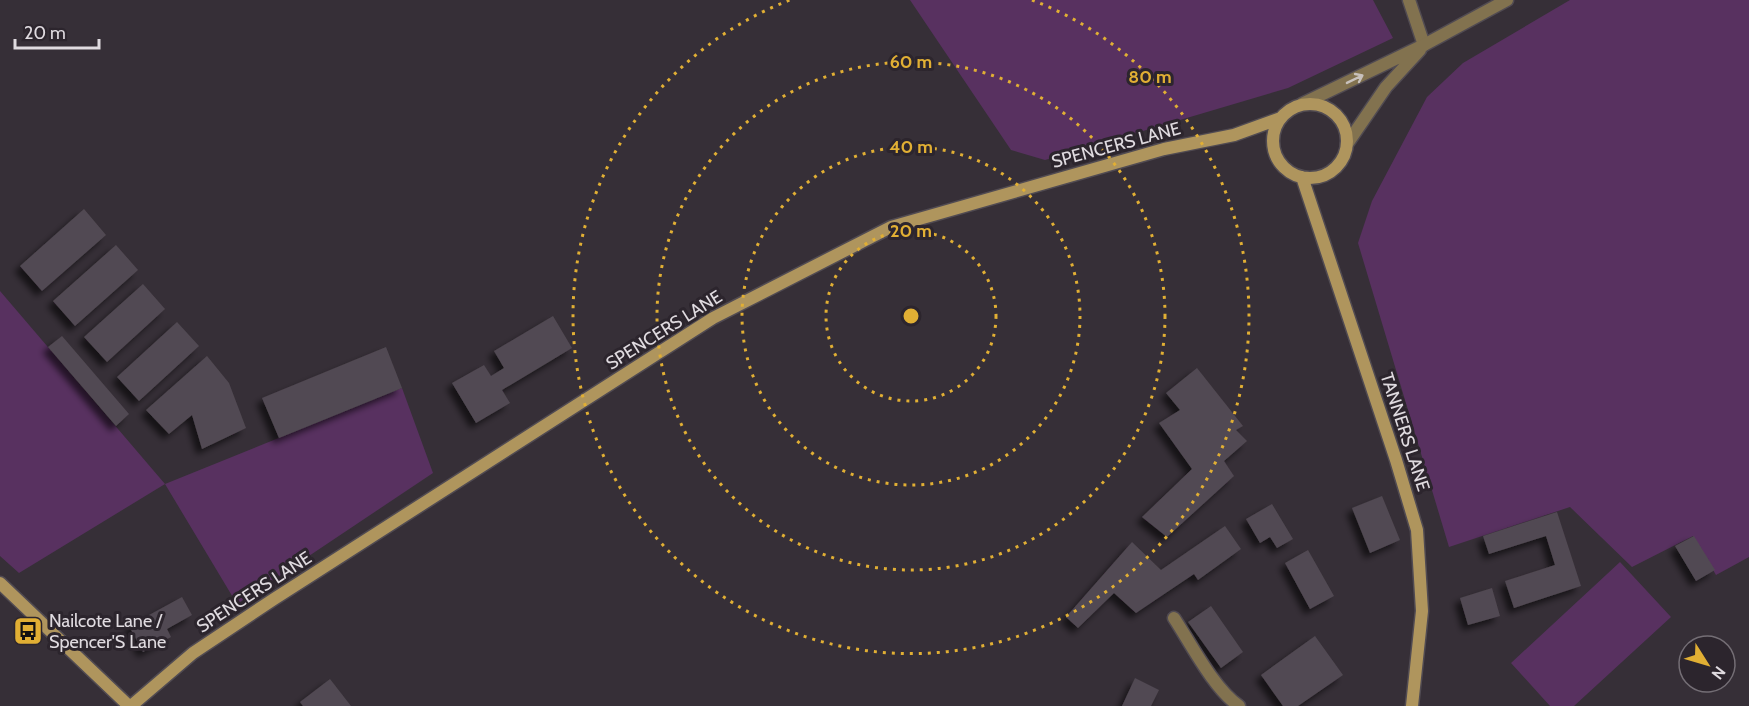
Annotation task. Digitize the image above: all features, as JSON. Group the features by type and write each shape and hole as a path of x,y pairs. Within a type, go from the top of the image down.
{"main road":[{"path":"1302,104 1315,104 1328,108 1339,116 1344,126 1347,144 1346,151 1337,166 1327,174 1314,178 1302,177 1285,168 1277,158 1273,145 1274,132 1281,118 1290,109 1302,104"},
{"name":"SPENCERS LANE","path":"130,706 193,653 265,605 713,318 891,227 1164,149 1234,135 1281,118"},
{"name":"TANNERS LANE","path":"1302,177 1417,530 1422,611 1412,706"},
{"path":"0,583 130,706"}],"street":[{"path":"1410,0 1424,45"},
{"path":"1302,104 1424,45 1507,0"},
{"path":"1347,144 1386,87 1424,45"},
{"path":"1174,618 1209,673 1232,701 1239,706"}],"shaded area":[{"path":"910,0 1373,0 1393,38 1288,88 1045,160 1011,150"},
{"path":"1570,0 1749,0 1749,557 1716,575 1693,536 1632,567 1570,507 1449,547 1358,243 1372,201 1427,97 1463,63"},
{"path":"0,291 165,484 19,573 0,556"},
{"path":"402,388 433,473 237,604 165,484"},
{"path":"1620,562 1671,617 1574,706 1550,706 1511,663"}],"building":[{"path":"84,209 106,235 42,291 20,266"},
{"path":"116,245 138,270 75,326 53,301"},
{"path":"143,284 165,309 107,362 84,337"},
{"path":"553,316 572,348 502,390 510,403 476,423 452,383 484,365 491,376 504,368 494,351"},
{"path":"177,322 199,346 139,401 117,377"},
{"path":"62,336 129,414 116,426 48,347"},
{"path":"386,347 402,388 279,438 262,398"},
{"path":"207,356 229,383 246,428 202,449 192,415 169,434 146,410"},
{"path":"1197,368 1243,426 1236,430 1247,441 1224,461 1234,476 1167,537 1142,517 1192,469 1159,423 1180,410 1166,393"},
{"path":"1382,496 1400,540 1370,553 1352,508"},
{"path":"1272,504 1293,539 1277,548 1270,537 1260,543 1246,519"},
{"path":"1557,512 1581,586 1514,608 1505,581 1555,565 1546,536 1489,554 1483,536"},
{"path":"1225,526 1241,549 1198,580 1194,574 1136,613 1114,593 1078,628 1066,617 1132,542 1161,570"},
{"path":"1694,536 1715,570 1696,581 1675,546"},
{"path":"1308,550 1334,596 1310,609 1285,563"},
{"path":"1492,588 1500,616 1468,625 1460,598"},
{"path":"182,597 192,615 167,629 171,637 143,652 129,626"},
{"path":"1211,606 1243,652 1221,668 1188,622"},
{"path":"1315,636 1343,675 1298,706 1283,706 1261,675"},
{"path":"1135,678 1159,690 1151,706 1122,706"},
{"path":"330,679 351,706 303,706 300,702"}],"place":[{"name":"Nailcote Lane / Spencer'S Lane","path":"28,631"}]}
